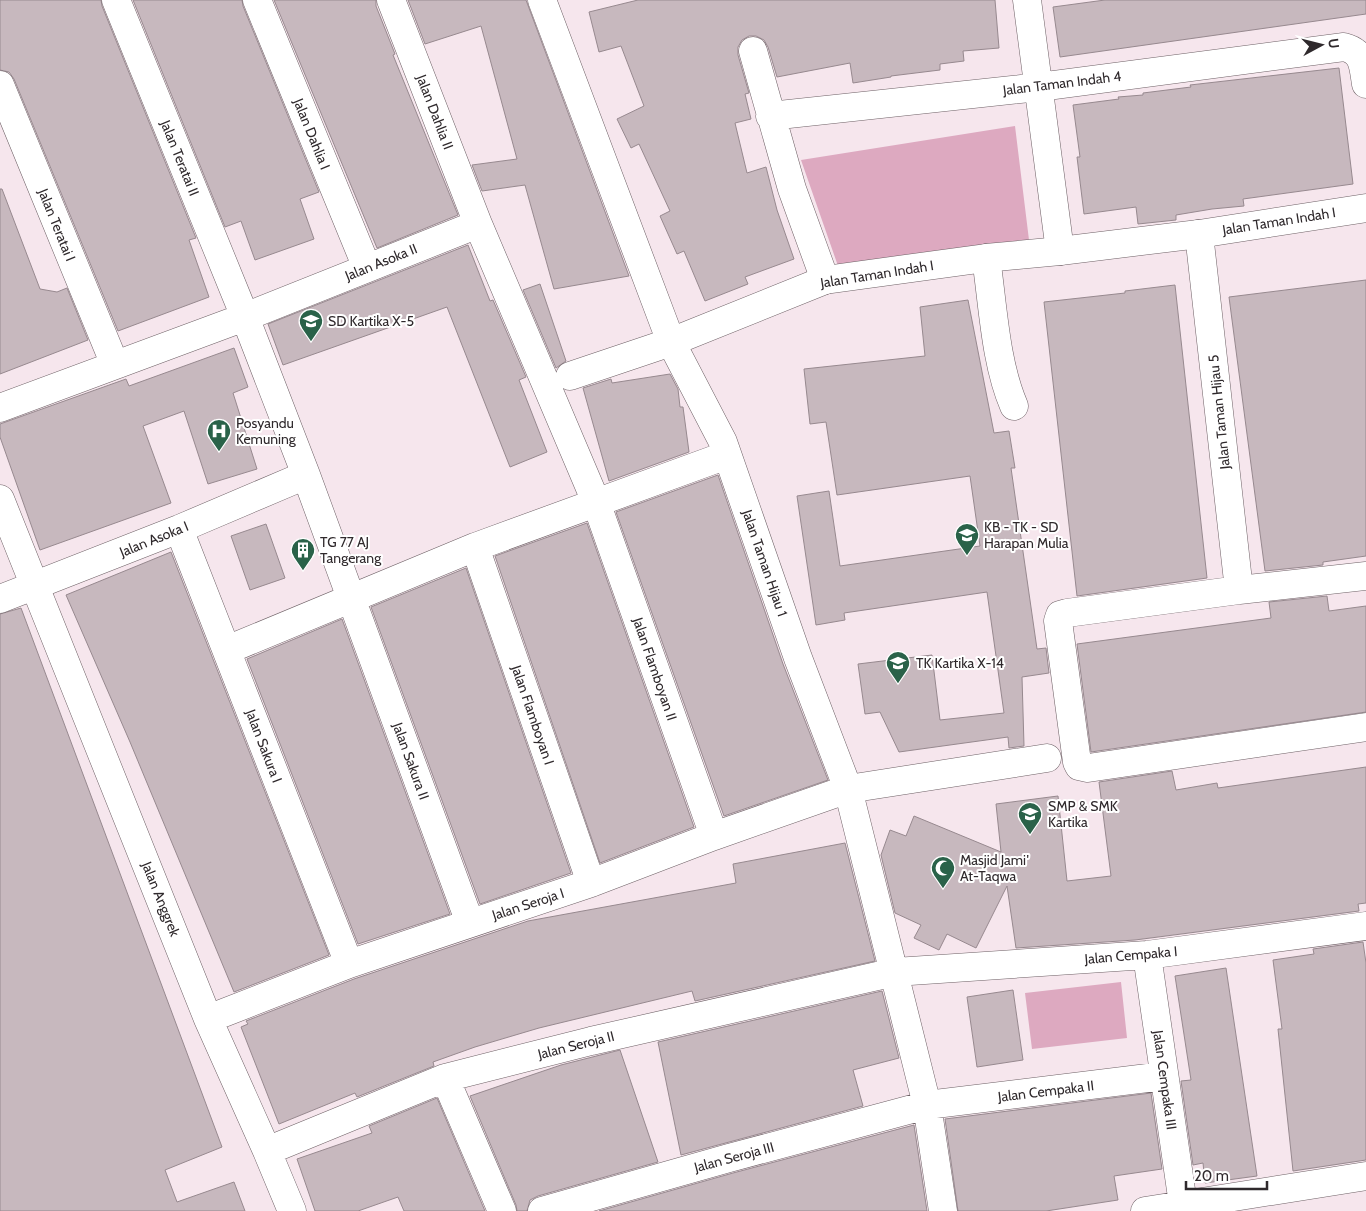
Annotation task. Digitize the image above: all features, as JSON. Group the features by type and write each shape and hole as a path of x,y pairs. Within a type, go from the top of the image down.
{"street":[{"name":"Jalan Teratai II","path":"116,0 245,317"},
{"name":"Jalan Dahlia I","path":"257,0 368,268"},
{"name":"Jalan Dahlia II","path":"392,0 478,224"},
{"path":"542,0 671,342"},
{"path":"1027,0 1060,251"},
{"name":"Jalan Taman Indah 4","path":"770,116 1039,87 1344,48 1352,50 1360,56 1366,84"},
{"path":"754,51 770,116 792,189 825,280"},
{"name":"Jalan Teratai I","path":"0,85 115,365"},
{"name":"Jalan Taman Indah I","path":"570,376 671,342 825,280 986,258 1199,234 1366,208"},
{"name":"Jalan Asoka II","path":"0,408 245,317 478,224"},
{"path":"478,224 596,502"},
{"name":"Jalan Taman Hijau 5","path":"1199,234 1239,590"},
{"path":"986,258 1000,359 1006,386 1014,406"},
{"path":"245,317 352,598"},
{"name":"Jalan Taman Hijau 1","path":"671,342 721,436 798,658 848,789 895,972"},
{"path":"227,650 476,547 727,455"},
{"name":"Jalan Asoka I","path":"0,598 36,586 179,529 306,475"},
{"name":"Jalan Anggrek","path":"0,499 208,1019 292,1211"},
{"name":"Jalan Flamboyan II","path":"596,502 714,836"},
{"name":"Jalan Sakura I","path":"179,529 349,964"},
{"name":"Jalan Flamboyan I","path":"476,547 591,883"},
{"path":"1366,576 1239,590 1067,613 1060,615 1058,622 1079,766 1083,767 1366,727"},
{"name":"Jalan Sakura II","path":"352,598 470,923"},
{"name":"Jalan Seroja I","path":"208,1019 349,964 591,883 714,836 848,789 1048,758"},
{"name":"Jalan Cempaka I","path":"895,972 1147,955 1366,926"},
{"name":"Jalan Cempaka III","path":"1147,955 1183,1204"},
{"path":"895,972 927,1105 943,1211"},
{"name":"Jalan Seroja II","path":"267,1151 445,1078 591,1041 895,972"},
{"name":"Jalan Cempaka II","path":"927,1105 1164,1076"},
{"path":"445,1078 502,1211"},
{"name":"Jalan Seroja III","path":"542,1211 927,1105"},
{"path":"1145,1211 1366,1176"}],"shaded area":[{"path":"1015,126 1029,240 838,266 801,160"},
{"path":"1121,982 1127,1038 1032,1049 1025,993"}],"building":[{"path":"0,0 101,0 196,238 189,240 209,297 118,331 14,79 9,72 0,70"},
{"path":"133,0 242,0 319,192 300,199 314,239 255,260 241,221 225,227"},
{"path":"274,0 376,0 376,6 395,54 393,55 458,215 377,248"},
{"path":"408,0 526,0 629,276 554,289 525,185 482,191 472,165 517,159 481,26 425,44"},
{"path":"638,0 995,0 999,48 963,51 964,61 940,64 940,70 853,83 850,63 777,77 764,40 756,36 749,36 742,40 738,47 738,55 749,93 745,94 751,119 735,123 747,173 766,167 777,210 794,259 745,277 748,284 705,301 684,251 677,254 660,216 670,211 639,144 631,148 617,119 644,106 621,46 599,52 589,12"},
{"path":"1105,0 1366,0 1366,14 1060,57 1053,7"},
{"path":"1339,68 1353,184 1243,199 1244,206 1176,215 1176,220 1138,224 1136,207 1084,214 1077,157 1080,157 1073,105 1191,87 1190,85"},
{"path":"0,189 2,189 40,289 57,292 67,288 88,340 0,374"},
{"name":"SD Kartika X-5","path":"468,245 490,301 493,300 526,377 519,380 547,452 510,467 447,307 283,365 268,324"},
{"path":"1366,280 1366,556 1323,562 1323,565 1265,571 1229,297"},
{"path":"540,284 566,361 556,368 523,290"},
{"path":"1175,285 1207,578 1077,596 1044,302"},
{"path":"968,300 994,433 1009,431 1015,468 1011,468 1037,649 1046,648 1049,673 1022,677 1024,746 1009,748 1008,737 899,752 880,712 865,714 858,664 932,655 940,720 1004,713 987,592 844,613 845,620 816,625 797,496 829,491 840,566 980,546 970,476 837,495 826,422 810,424 804,369 925,356 920,307"},
{"path":"234,348 248,387 233,393 257,469 208,484 184,411 143,426 171,503 40,550 0,437 0,424 126,379 129,386"},
{"path":"670,374 678,389 680,407 683,407 689,452 609,481 583,388 611,379 612,383"},
{"path":"718,475 783,664 828,780 724,816 616,512"},
{"path":"587,523 694,827 600,863 495,556"},
{"path":"266,524 285,578 250,590 231,536"},
{"path":"171,552 329,955 234,992 130,742 66,595"},
{"path":"466,568 571,873 480,904 371,607"},
{"path":"1327,596 1329,611 1366,606 1366,712 1091,752 1077,644 1271,618 1269,602"},
{"path":"21,608 222,1147 165,1170 177,1202 234,1182 245,1211 0,1211 0,614"},
{"path":"342,619 450,914 358,944 247,659"},
{"path":"1366,767 1366,903 1358,904 1359,911 1135,940 1016,948 1007,886 976,948 947,934 939,950 914,938 921,925 895,913 881,855 890,830 906,836 914,816 1001,852 996,804 1058,796 1067,881 1111,876 1099,782 1172,771 1176,790 1217,783 1218,788"},
{"path":"845,843 875,961 695,1001 692,991 539,1028 433,1062 434,1066 357,1097 355,1093 279,1124 241,1027 248,1024 246,1021 354,979 528,921 736,883 733,864"},
{"path":"1363,942 1366,963 1366,1160 1293,1171 1278,1029 1282,1029 1273,960 1314,954 1313,949"},
{"path":"1226,968 1257,1176 1205,1183 1203,1163 1193,1165 1181,1081 1191,1080 1175,976"},
{"path":"1013,990 1023,1060 977,1067 967,997"},
{"path":"882,991 899,1058 853,1070 863,1106 681,1155 658,1042"},
{"path":"620,1050 658,1162 538,1196 530,1200 527,1211 517,1211 470,1096 561,1065"},
{"path":"1151,1093 1162,1169 1114,1176 1118,1200 1046,1211 958,1211 945,1119"},
{"path":"437,1098 485,1211 404,1211 398,1197 358,1211 315,1211 297,1159 372,1133 369,1126"},
{"path":"914,1125 927,1211 599,1211 733,1173"}],"place":[{"name":"SD Kartika X-5","path":"311,342"},
{"name":"Posyandu Kemuning","path":"219,452"},
{"name":"KB - TK - SD Harapan Mulia","path":"967,556"},
{"name":"TG 77 AJ Tangerang","path":"303,571"},
{"name":"TK Kartika X-14","path":"898,684"},
{"name":"SMP & SMK Kartika","path":"1030,835"},
{"name":"Masjid Jami' At-Taqwa","path":"943,889"}]}
